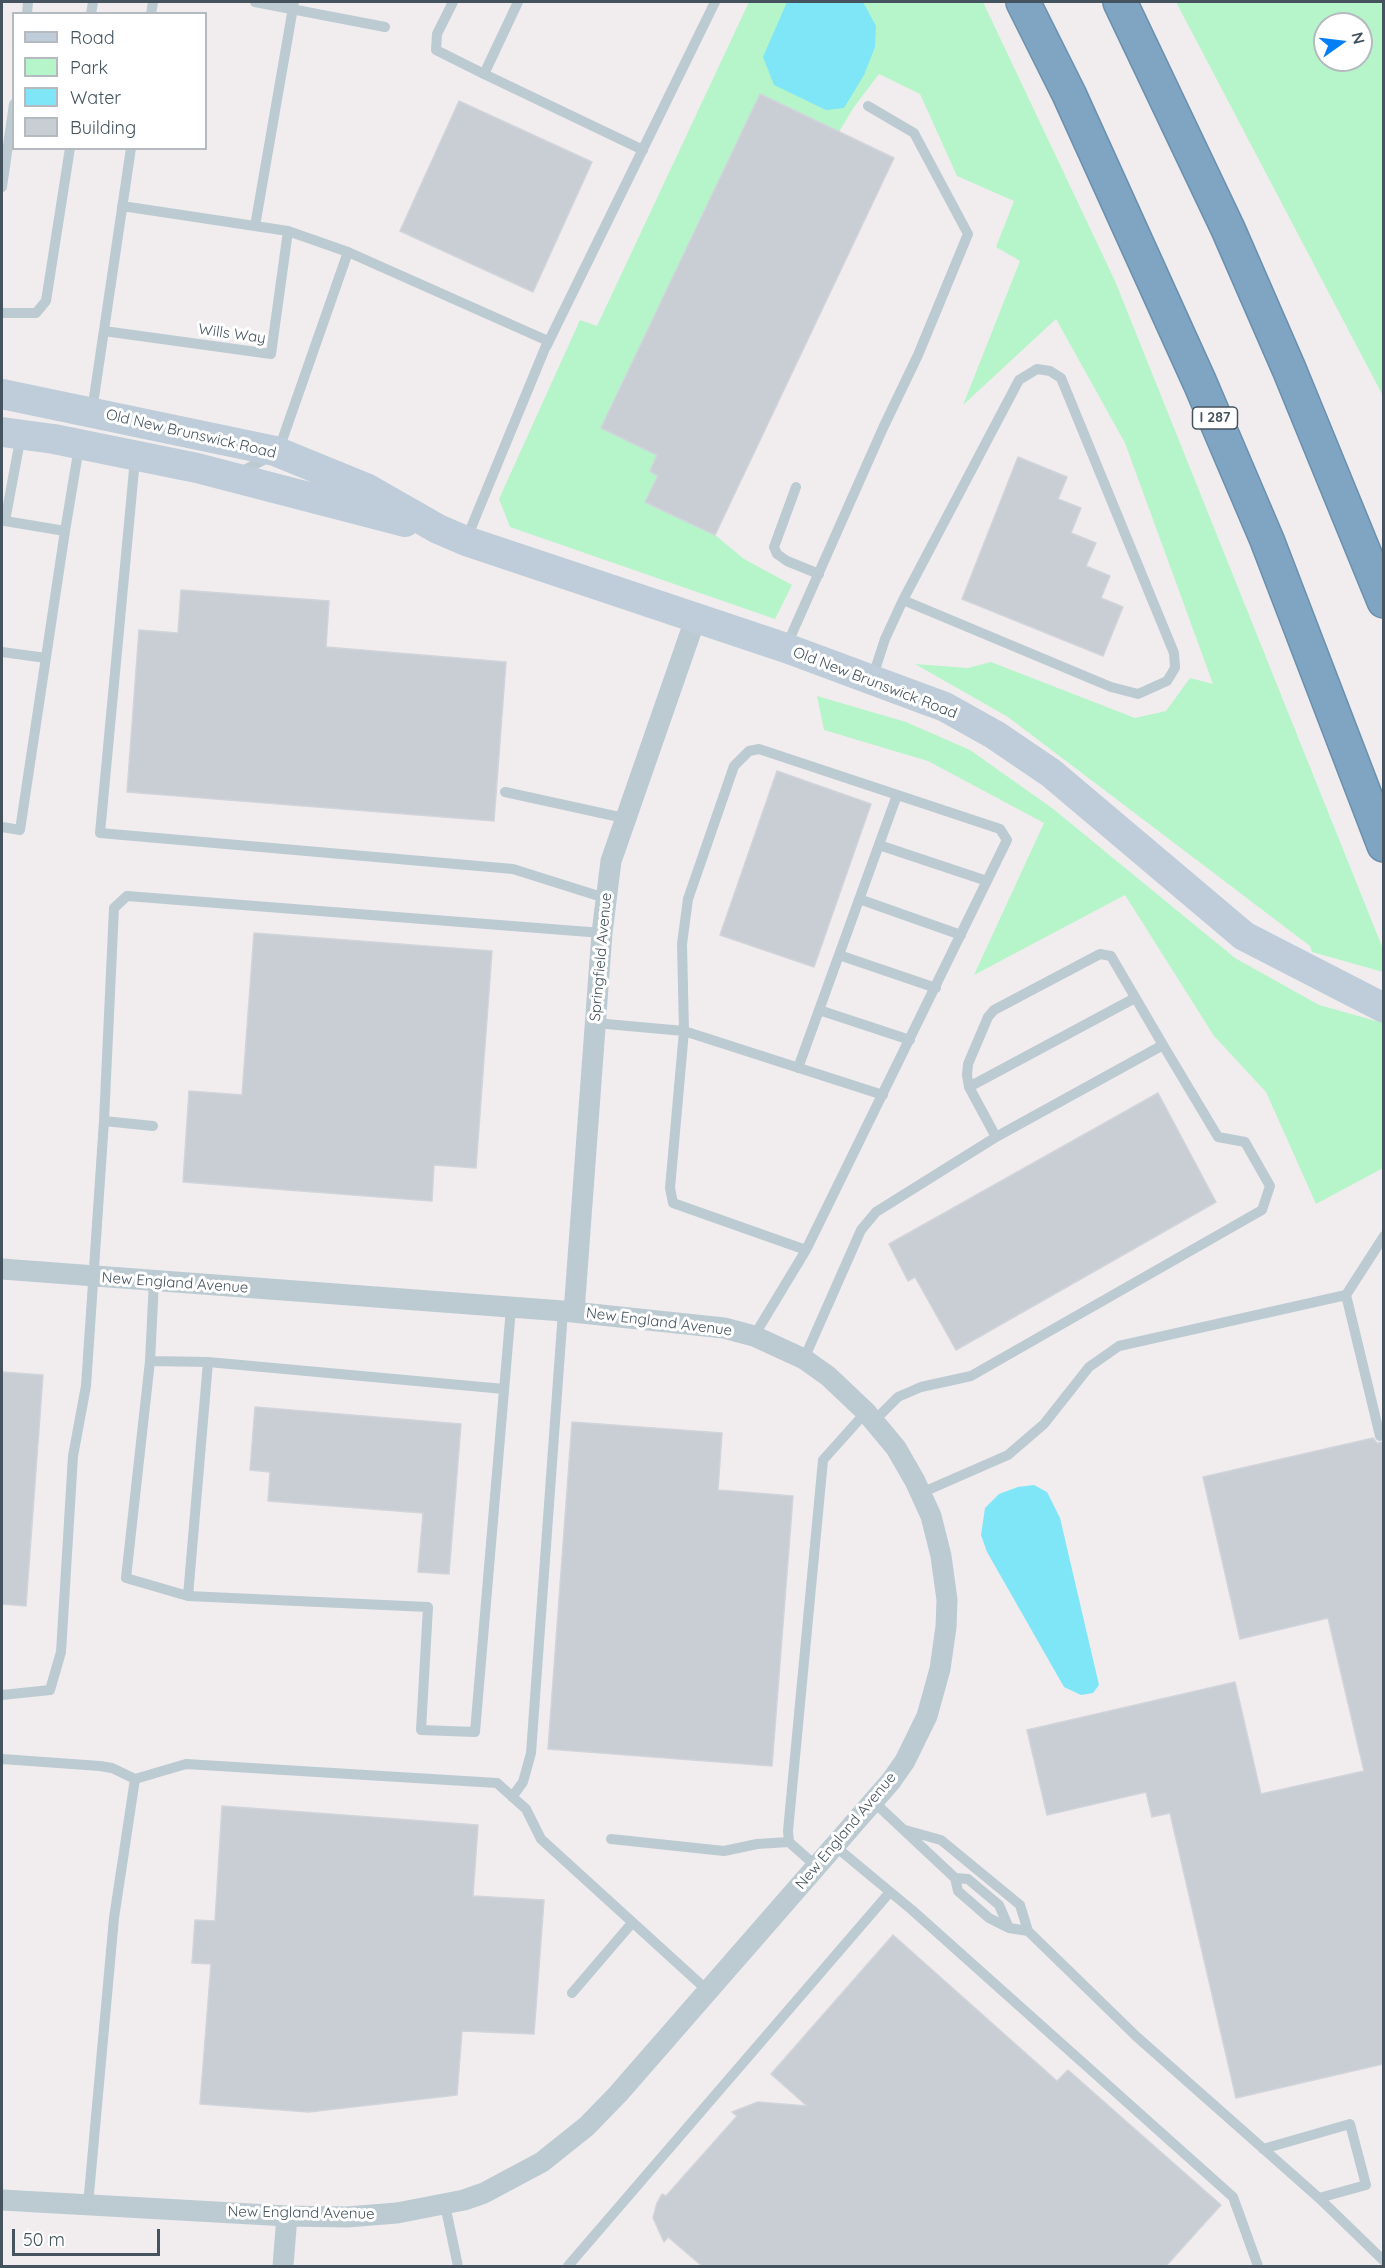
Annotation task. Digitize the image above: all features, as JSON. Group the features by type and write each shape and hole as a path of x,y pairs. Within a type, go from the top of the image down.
{"highway":[{"name":"I 287","path":"1023,2 1080,115 1200,383 1267,540 1383,845"},
{"path":"1120,2 1237,251 1289,369 1383,601"}],"main road":[{"name":"Old New Brunswick Road","path":"2,394 92,411 278,452 368,489 438,529 466,541 696,616 945,707 995,735 1050,773 1244,936 1374,1003"},
{"name":"Old New Brunswick Road","path":"11,434 135,455 438,529"}],"street":[{"name":"Springfield Avenue","path":"568,1311 605,898 611,861 624,818 696,616"},
{"name":"New England Avenue","path":"2,1269 568,1311 724,1328 754,1336 804,1359 828,1376 870,1417 896,1448 921,1493 941,1556 947,1600 946,1627 939,1669 927,1716 905,1761 875,1803 618,2094 587,2126 562,2147 519,2176 484,2193 445,2205 397,2213 347,2217 287,2216 2,2200"},
{"path":"283,2266 287,2216"}],"lane":[{"path":"255,2 293,6 385,27"},
{"path":"453,2 437,34 436,50 643,150"},
{"path":"484,74 518,2"},
{"path":"543,353 715,2"},
{"path":"255,226 293,6"},
{"path":"786,648 883,428 918,355 968,234 914,133 868,106"},
{"path":"2,187 12,118"},
{"path":"2,313 36,313 46,301 70,150"},
{"path":"92,411 131,150"},
{"path":"122,206 288,231 348,252 548,340 466,541"},
{"name":"Wills Way","path":"104,331 271,354 288,231"},
{"path":"232,477 278,452 348,252"},
{"path":"872,679 885,639 903,600 1019,380 1037,369 1050,371 1061,378 1174,653 1174,668 1167,681 1138,694 1111,687 903,600"},
{"path":"11,434 5,521 65,531"},
{"path":"2,827 20,830 80,444"},
{"path":"135,455 100,833 513,869 605,898"},
{"path":"796,487 774,547 777,554 787,561 819,574"},
{"path":"2,652 46,658"},
{"path":"754,1336 806,1250 1007,840 1000,829 759,749 749,751 734,766 688,899 682,944 684,1031 670,1188 673,1203 806,1250"},
{"path":"505,792 624,818"},
{"path":"798,1068 897,795"},
{"path":"879,845 987,881"},
{"path":"2,1695 50,1690 61,1652 73,1456 86,1386 104,1121 114,908 127,896 602,933"},
{"path":"859,899 961,935"},
{"path":"817,1867 789,1842 788,1831 823,1460 870,1417 898,1397 921,1387 972,1376 1262,1210 1270,1186 1245,1142 1218,1137 1111,956 1105,953 994,1010 988,1017 968,1064 967,1075 969,1087 996,1137"},
{"path":"839,955 936,988"},
{"path":"969,1087 1135,998"},
{"path":"819,1010 910,1040"},
{"path":"595,1023 684,1031 883,1095"},
{"path":"804,1359 861,1230 876,1212 905,1191 996,1137 1163,1045"},
{"path":"104,1121 153,1126"},
{"path":"1380,1436 1346,1296 1383,1236"},
{"path":"153,1281 150,1360 126,1578 188,1596 428,1607 421,1730 475,1732 511,1308"},
{"path":"921,1493 1008,1455 1044,1424 1089,1367 1119,1346 1346,1296"},
{"path":"512,1797 523,1782 531,1753 568,1311"},
{"path":"150,1360 208,1362 504,1389"},
{"path":"188,1596 208,1362"},
{"path":"2,1759 100,1766 112,1768 135,1779 186,1764 496,1783 525,1809 541,1839 708,1991"},
{"path":"88,2205 114,1918 135,1779"},
{"path":"875,1803 955,1878 958,1891 989,1918 1009,1928 1028,1931"},
{"path":"906,1830 941,1840 1020,1905 1028,1931 1137,2037 1319,2198 1383,2261"},
{"path":"611,1839 723,1851 758,1844 789,1842"},
{"path":"836,1847 890,1892 1233,2197 1258,2266"},
{"path":"955,1878 968,1879 999,1905 1009,1928"},
{"path":"568,2266 890,1892"},
{"path":"572,1993 632,1923"},
{"path":"1263,2149 1350,2124 1366,2185 1319,2198"},
{"path":"445,2205 458,2266"}],"green space":[{"path":"749,2 983,2 1115,281 1383,949 1383,972 1312,952 1310,946 1008,717 915,664 968,668 991,662 1135,718 1166,711 1190,678 1213,684 1125,443 1056,319 963,405 1020,261 996,247 1014,201 957,176 920,94 879,74 854,107 839,132 760,94 601,428 657,455 650,471 658,476 646,502 715,535 744,559 792,585 775,619 510,527 499,499 580,320 597,326"},
{"path":"1176,2 1383,2 1383,396"},
{"path":"817,696 906,722 970,750 1052,808 1235,958 1319,1005 1383,1023 1383,1168 1316,1204 1266,1092 1214,1036 1125,895 974,975 1044,823 928,761 824,730"}],"water":[{"path":"787,2 863,2 876,26 875,47 864,75 844,108 826,110 774,85 763,57"},
{"path":"1034,1485 1047,1492 1060,1518 1099,1685 1093,1693 1081,1695 1064,1687 987,1552 981,1535 985,1508 999,1494 1018,1487"}],"building":[{"path":"760,94 894,158 715,535 645,502 658,476 650,471 657,455 601,428"},
{"path":"459,101 592,162 533,292 400,231"},
{"path":"1018,457 1067,477 1058,499 1081,508 1071,533 1096,543 1086,566 1110,576 1101,598 1123,607 1103,656 962,599"},
{"path":"181,590 329,601 326,647 506,662 494,821 127,792 139,630 178,633"},
{"path":"777,771 871,804 814,967 720,935"},
{"path":"254,933 492,951 476,1168 434,1165 432,1201 183,1182 189,1091 242,1095"},
{"path":"1158,1093 1216,1202 956,1350 915,1277 908,1281 889,1244"},
{"path":"2,1372 43,1375 26,1606 2,1604"},
{"path":"255,1407 461,1424 449,1574 418,1572 423,1513 268,1501 270,1472 250,1470"},
{"path":"572,1422 722,1433 718,1490 793,1496 772,1766 548,1749"},
{"path":"1373,1438 1377,1443 1383,1442 1383,2064 1236,2098 1170,1813 1152,1817 1146,1792 1047,1815 1027,1730 1235,1682 1261,1794 1364,1771 1328,1618 1240,1639 1203,1477"},
{"path":"222,1806 478,1825 473,1896 544,1900 534,2034 462,2031 457,2095 309,2112 200,2104 211,1964 192,1963 195,1920 215,1921"},
{"path":"893,1935 1057,2081 1068,2070 1221,2205 1166,2266 702,2266 668,2237 664,2242 653,2218 657,2203 662,2194 666,2196 737,2116 732,2112 758,2102 807,2106 771,2074"}]}
